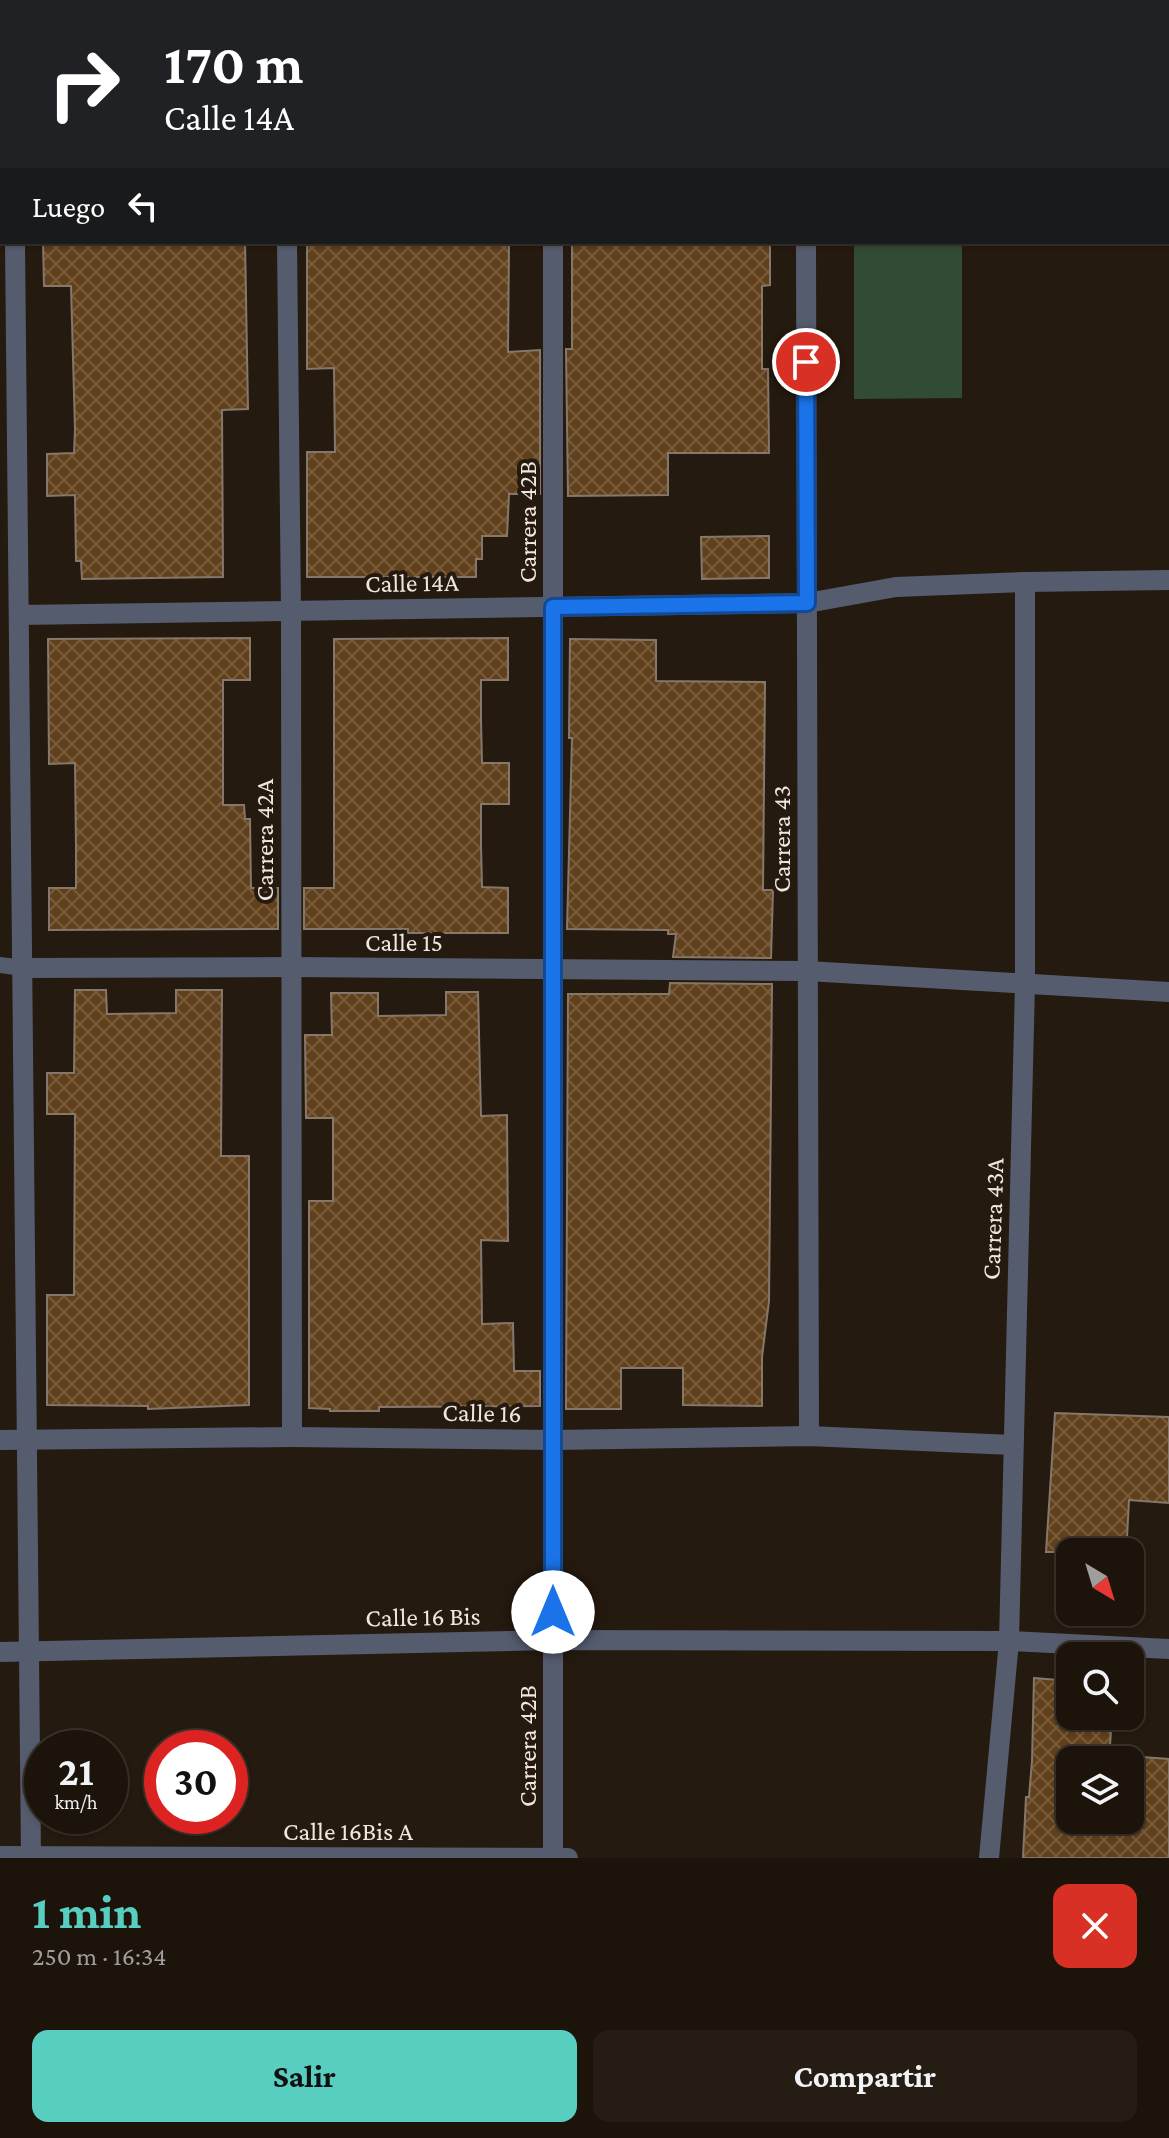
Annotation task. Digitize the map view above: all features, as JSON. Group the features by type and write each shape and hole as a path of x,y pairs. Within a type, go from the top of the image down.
{"street":[{"path":"15,244 31,1856"},
{"name":"Carrera 42A","path":"287,244 291,611 292,1437"},
{"name":"Carrera 42B","path":"553,244 553,1858"},
{"name":"Carrera 43","path":"806,244 809,1436"},
{"name":"Calle 14A","path":"19,615 807,603 896,587 1169,580"},
{"name":"Carrera 43A","path":"989,1858 1009,1641 1025,984 1025,582"},
{"name":"Calle 15","path":"23,968 807,971"},
{"path":"807,971 1169,992"},
{"name":"Calle 16","path":"0,1440 292,1437 553,1440 809,1436 1012,1445"},
{"name":"Calle 16 Bis","path":"0,1652 553,1640 1009,1641 1169,1649"},
{"name":"Calle 16Bis A","path":"0,1856 568,1858"}],"lane":[{"name":"Calle 15","path":"0,965 23,968"}],"green space":[{"path":"854,244 962,244 962,398 854,399"}],"building":[{"path":"43,244 245,244 248,409 222,410 223,577 82,579 81,561 76,561 75,495 47,496 47,454 74,453 71,286 44,286"},
{"path":"307,244 509,244 508,352 540,350 540,494 509,494 507,536 482,536 482,559 476,559 476,577 307,577 307,452 335,452 334,368 307,369"},
{"path":"572,244 770,244 770,285 762,286 762,369 768,369 769,453 668,453 668,495 568,496 566,349 572,349"},
{"path":"769,536 769,578 702,579 701,537"},
{"path":"250,638 250,680 223,680 223,805 244,805 245,819 250,819 251,888 278,888 278,929 49,930 49,888 76,888 76,846 75,763 49,764 48,639"},
{"path":"508,638 508,680 481,680 481,721 482,763 509,763 509,804 481,804 481,846 482,887 508,888 508,933 304,929 304,888 334,888 334,639"},
{"path":"570,639 656,640 656,681 765,682 763,890 773,890 771,958 673,957 676,934 668,934 668,930 567,929 572,738 569,738"},
{"path":"670,983 772,984 769,1301 762,1357 762,1406 683,1405 683,1368 621,1368 621,1409 566,1409 568,994 669,994"},
{"path":"75,990 106,990 107,1014 176,1013 176,990 222,990 221,1156 249,1156 249,1405 148,1409 148,1406 47,1405 47,1295 74,1295 75,1114 47,1114 47,1073 74,1073"},
{"path":"446,992 478,992 481,1116 507,1115 508,1241 481,1240 482,1324 513,1323 514,1371 540,1371 540,1406 379,1407 379,1411 309,1408 309,1201 333,1201 333,1118 306,1118 305,1035 332,1035 331,993 378,993 378,1016 446,1015"},
{"path":"1055,1413 1169,1417 1169,1503 1129,1500 1127,1538 1056,1538 1056,1552 1046,1552"},
{"path":"1034,1678 1056,1680 1056,1730 1111,1730 1110,1746 1056,1746 1056,1834 1144,1834 1144,1757 1169,1759 1169,1858 1023,1858 1026,1797 1029,1797"}],"route":[{"path":"553,1612 553,607 807,603 806,362"}]}
